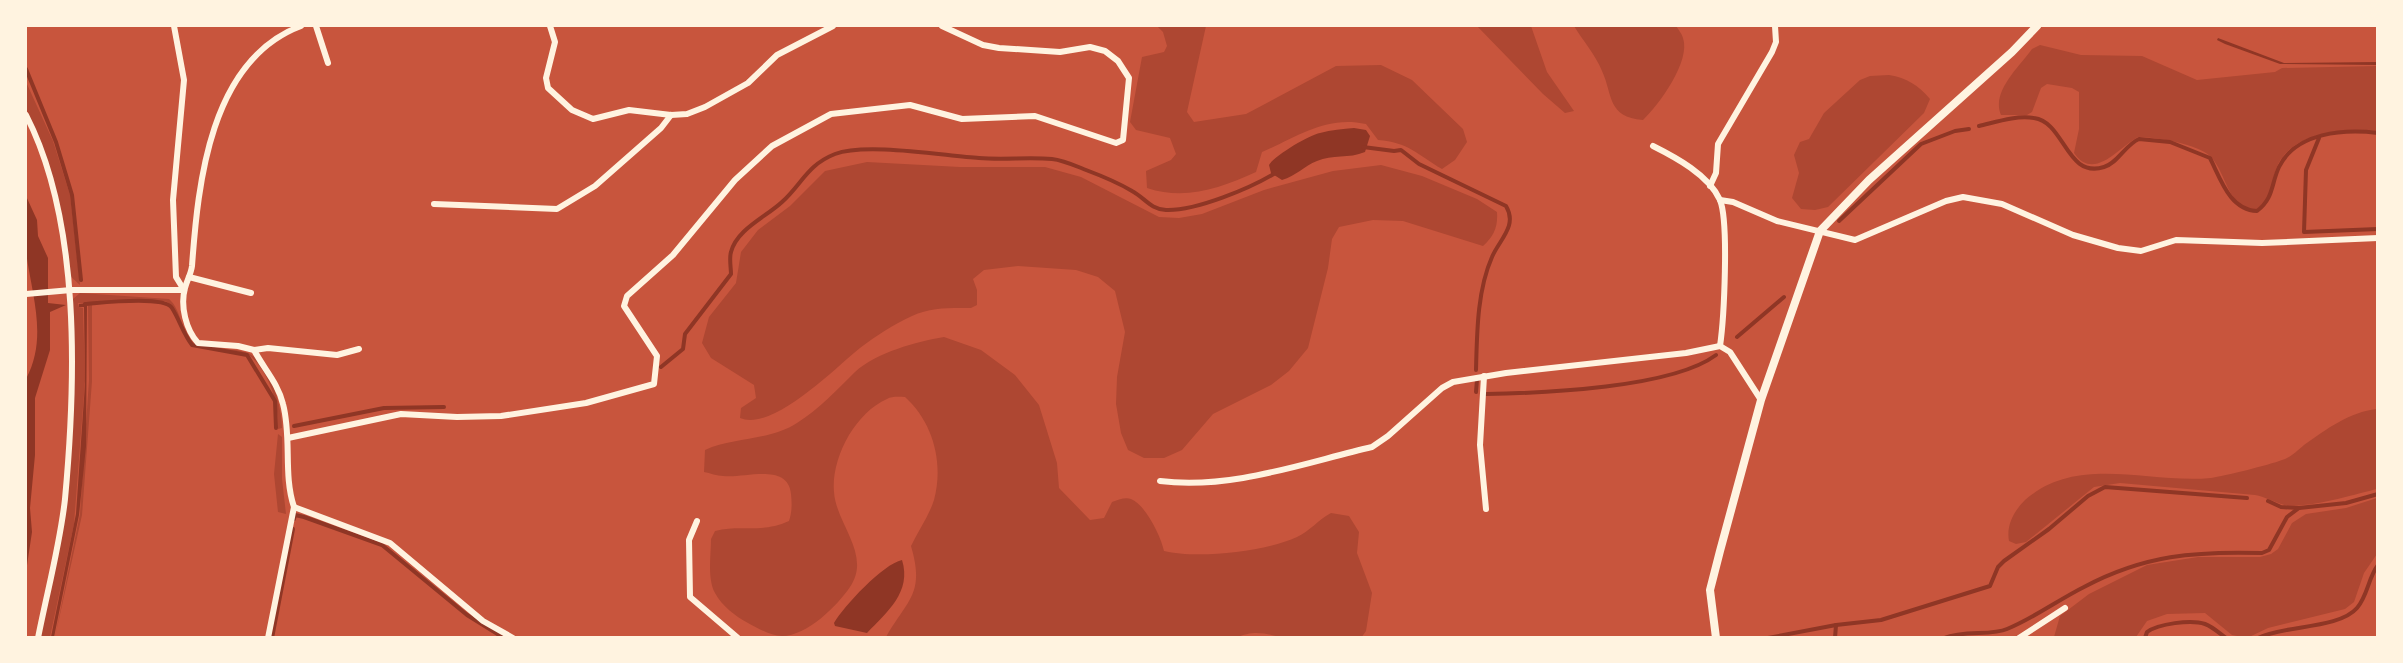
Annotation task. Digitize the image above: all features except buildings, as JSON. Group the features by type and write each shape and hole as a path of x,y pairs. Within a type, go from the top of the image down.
{"street":[{"path":"174,26 184,80 173,200 176,277 184,290"},
{"path":"301,26 274,40 262,50 241,75 223,109 200,178 189,277 184,290 185,318 191,335 198,343 238,346 254,350 268,348 337,355 359,349"},
{"path":"315,26 328,63"},
{"path":"550,26 555,42 548,67 548,88 572,110 592,119 629,110 671,115 687,114 723,99 748,83 777,55 832,26"},
{"path":"288,438 401,414 457,417 501,416 585,403 654,384 657,356 624,306 627,296 673,255 735,180 772,146 831,114 910,105 963,119 1035,116 1116,143 1124,140 1129,78 1118,61 1105,51 1090,47 1060,52 999,48 983,45 942,26"},
{"path":"1710,186 1716,173 1718,144 1772,52 1776,42 1775,26"},
{"path":"1716,638 1710,590 1761,400 1820,231 1869,180 2012,52 2037,26"},
{"path":"26,115 53,190 71,290 70,404 65,501 38,638"},
{"path":"434,204 557,209 595,186 661,128 671,115"},
{"path":"1653,146 1677,158 1710,186 1720,200 1724,240 1720,346"},
{"path":"1720,200 1733,202 1777,220 1855,240 1962,196 2002,204 2073,235 2118,248 2141,251 2176,240 2262,243 2378,238"},
{"path":"189,277 251,293"},
{"path":"26,294 71,290 184,290"},
{"path":"1160,481 1200,484 1228,482 1372,447 1389,436 1445,386 1453,382 1484,376 1686,353 1720,346 1730,352 1761,400"},
{"path":"254,350 274,381 283,404 288,438 289,491 294,507 268,638"},
{"path":"1484,376 1480,445 1486,509"},
{"path":"294,507 390,543 483,621 513,638"},
{"path":"698,521 689,540 690,597 694,603 738,638"},
{"path":"2019,638 2066,608"}],"shaded area":[{"path":"1157,26 1206,26 1187,112 1194,122 1246,114 1336,66 1381,65 1412,80 1463,129 1467,142 1455,160 1442,169 1405,146 1378,140 1366,124 1338,122 1312,129 1262,152 1256,172 1216,188 1175,193 1147,188 1146,171 1171,160 1176,154 1170,138 1136,130 1130,122 1142,57 1164,52 1167,46 1163,32"},
{"path":"1477,26 1531,26 1547,72 1574,111 1565,113 1543,94"},
{"path":"1574,26 1676,26 1683,38 1684,48 1678,70 1665,94 1643,120 1631,118 1617,110 1599,65"},
{"path":"2218,38 2284,63 2377,62 2377,65 2280,64 2225,44 2217,40"},
{"path":"2040,45 2081,55 2142,56 2197,80 2275,72 2282,68 2377,66 2377,131 2349,130 2305,139 2283,156 2276,169 2270,191 2262,205 2257,209 2247,207 2233,197 2216,163 2210,156 2186,145 2155,138 2138,137 2106,160 2090,164 2082,161 2074,153 2079,129 2079,92 2072,88 2047,84 2041,88 2032,112 2027,115 2001,115 2000,98 2008,80 2032,49"},
{"path":"1889,75 1907,80 1926,94 1930,99 1924,113 1828,207 1815,210 1801,209 1792,198 1799,173 1794,155 1800,142 1809,139 1824,113 1860,80 1870,76"},
{"path":"26,82 53,141 70,195 80,285 70,276 43,148 26,108"},
{"path":"1354,128 1366,130 1370,136 1365,152 1323,159 1282,180 1271,173 1269,165 1272,161 1300,142 1320,133"},
{"path":"867,162 960,167 1045,167 1081,177 1159,217 1179,218 1202,214 1264,190 1333,171 1381,165 1422,176 1477,199 1497,212 1497,222 1493,235 1483,246 1403,221 1373,220 1339,227 1332,239 1328,268 1308,348 1289,371 1271,385 1213,414 1182,450 1164,458 1144,458 1128,450 1121,433 1116,404 1117,377 1125,332 1115,291 1098,277 1076,270 1018,266 984,270 973,279 977,290 977,305 971,308 926,311 905,319 860,348 786,407 769,416 754,420 740,418 741,408 756,398 754,385 711,358 702,343 709,317 736,283 741,252 758,230 790,206 825,171"},
{"path":"26,196 37,220 38,236 48,258 48,303 66,305 50,312 50,350 35,398 35,455 30,508 32,532 26,572 26,379 33,364 37,332 25,245"},
{"path":"80,293 169,299 184,329 172,308 165,301 92,302 92,381 82,515 55,637 80,514 89,380 88,303 78,303 79,307 83,308 85,381 74,524 50,637 39,638 67,496 72,309 73,299"},
{"path":"87,303 86,446 79,515 54,637 51,637 76,514 85,384 84,307 79,307 79,304"},
{"path":"944,337 981,350 1015,375 1039,405 1057,463 1059,488 1090,520 1104,518 1112,502 1131,499 1137,502 1147,514 1164,551 1212,554 1267,547 1302,535 1331,513 1349,516 1359,532 1357,553 1372,593 1366,631 1361,638 1313,639 1285,638 1255,633 1235,638 886,637 912,595 916,575 911,546 932,506 937,486 937,458 934,444 923,418 905,397 889,398 875,406 855,426 841,451 834,479 834,492 857,563 856,575 844,595 811,626 792,635 778,636 769,633 734,614 721,602 713,587 710,574 711,539 715,531 769,527 789,521 792,508 791,494 788,484 782,478 773,475 718,476 704,472 705,450 786,429 813,412 855,372 874,359 909,345"},
{"path":"195,343 224,349 205,348"},
{"path":"224,349 245,352 253,356 261,364 277,396 282,428 278,429 277,409 262,369 248,354"},
{"path":"2377,409 2377,489 2328,501 2290,506 2255,495 2120,483 2094,487 2026,542 2016,544 2009,541 2010,524 2021,504 2046,486 2067,478 2090,474 2187,479 2226,475 2285,459 2339,422"},
{"path":"278,434 282,437 282,479 286,514 278,512 274,474"},
{"path":"2377,498 2377,554 2364,573 2354,602 2345,609 2268,628 2247,638 2232,635 2205,613 2167,614 2147,621 2136,637 2054,637 2060,616 2089,594 2147,565 2198,557 2260,557 2271,554 2278,549 2292,523 2306,514 2346,508"},
{"path":"902,560 904,582 901,592 890,609 867,633 835,626 834,623 839,616 875,577"}],"waterway":[{"path":"26,69 56,142 72,195 81,280"},
{"path":"1979,126 2006,119 2034,118 2053,129 2073,158 2081,165 2091,169 2109,165 2139,139 2170,142 2210,158 2233,200 2248,209 2257,211 2269,196 2279,167 2297,146 2322,135 2351,132 2378,133"},
{"path":"1839,221 1921,144 1955,131 1969,129"},
{"path":"2319,138 2306,170 2304,232 2378,229"},
{"path":"1363,147 1401,150 1419,164 1506,206 1509,213 1509,226 1492,257 1483,284 1476,370"},
{"path":"661,367 683,349 685,334 731,274 730,254 739,237 782,202 818,164 835,154 866,149 885,149 979,158 1056,160 1115,182 1152,205 1166,210 1207,203 1253,185 1277,172"},
{"path":"1737,337 1784,297"},
{"path":"85,304 117,301 167,304 172,308 192,345 247,355 275,401 276,428"},
{"path":"1486,394 1572,390 1639,382 1696,366 1716,355"},
{"path":"1476,392 1477,380"},
{"path":"294,426 384,408 444,407"},
{"path":"1768,638 1836,625 1881,620 1990,586 1998,567 2004,561 2049,529 2088,496 2105,487 2247,498"},
{"path":"1944,638 2007,629 2106,576 2149,562 2192,554 2262,553 2269,550 2287,517 2299,508 2346,503 2378,494"},
{"path":"2268,501 2281,507 2299,508"},
{"path":"294,519 295,515 304,517 382,545 467,615 504,638"},
{"path":"272,638 293,529"},
{"path":"2258,638 2338,620 2349,615 2361,603 2378,565"},
{"path":"2145,638 2147,632 2152,629 2175,623 2192,622 2208,625 2226,638"},
{"path":"1835,638 1836,625"}]}
